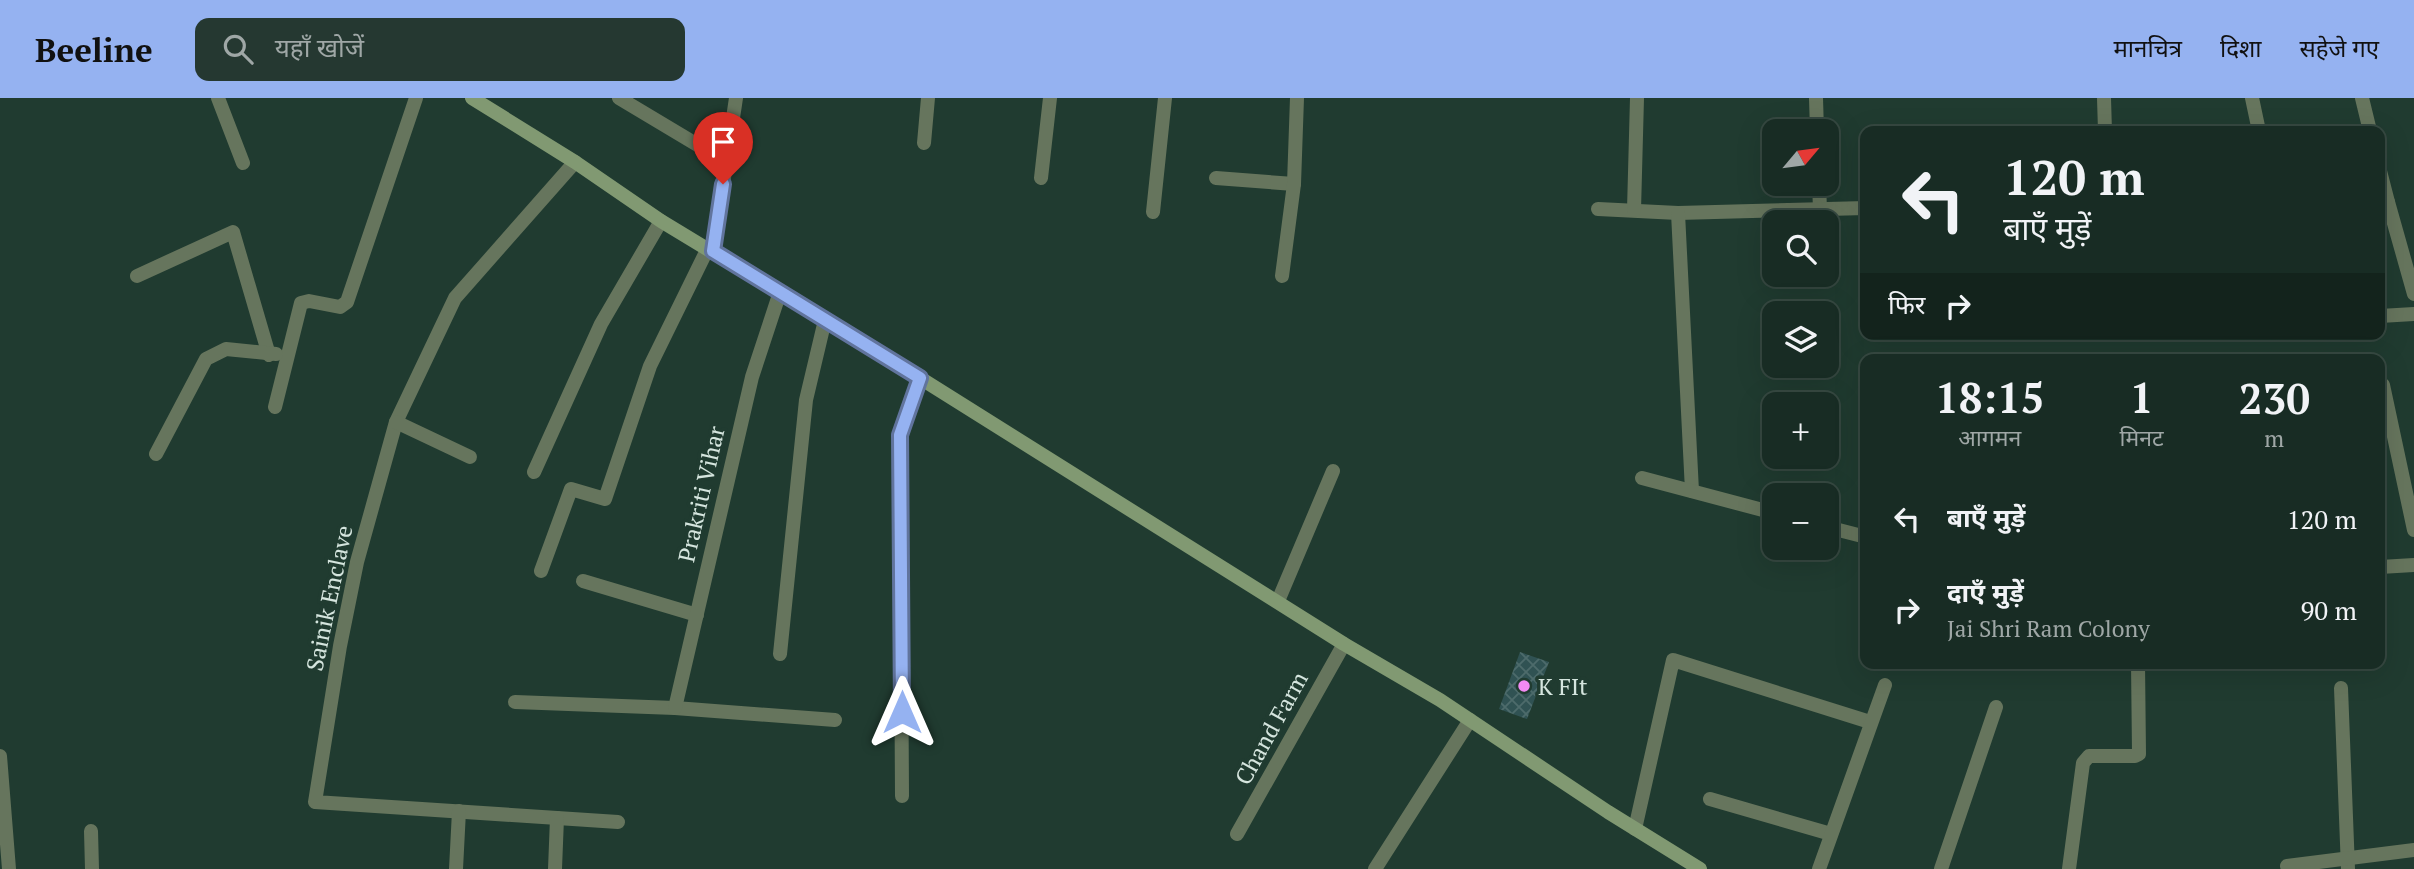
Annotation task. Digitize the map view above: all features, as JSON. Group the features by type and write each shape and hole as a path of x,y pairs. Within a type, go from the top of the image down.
{"street":[{"path":"218,98 243,163"},
{"path":"275,407 301,303 309,301 340,307 347,302 416,98"},
{"path":"472,98 575,162 661,221 920,378 1470,720 1700,869"},
{"path":"619,98 726,162"},
{"path":"541,571 571,489 605,499 650,366 710,249 736,98"},
{"path":"924,143 928,98"},
{"path":"1041,178 1050,98"},
{"path":"1153,212 1165,98"},
{"path":"1282,276 1294,184 1297,98"},
{"path":"1634,210 1637,98"},
{"path":"1816,98 1817,119"},
{"path":"2104,98 2105,126"},
{"path":"2252,98 2258,126"},
{"path":"2362,98 2369,126"},
{"name":"Sainik Enclave","path":"575,162 455,298 396,422 357,562 340,646 316,802 618,822"},
{"path":"1216,178 1294,184"},
{"path":"1820,196 1820,208"},
{"path":"2385,205 2414,294"},
{"path":"1598,209 1678,213 1860,208"},
{"path":"1678,213 1692,491"},
{"path":"534,472 601,324 661,221"},
{"path":"137,275 233,232 269,355"},
{"name":"Prakriti Vihar","path":"675,708 752,377 780,292"},
{"path":"2385,316 2414,314"},
{"path":"780,654 806,400 825,320"},
{"path":"156,454 206,359 226,349 269,355 288,354"},
{"path":"902,796 900,435 920,378"},
{"path":"2385,394 2414,530"},
{"path":"396,422 470,457"},
{"path":"2385,446 2396,445"},
{"path":"1278,601 1333,471"},
{"path":"1642,478 1762,510"},
{"path":"1839,530 1860,535"},
{"path":"2385,567 2414,565"},
{"path":"583,581 697,615"},
{"name":"Chand Farm","path":"1237,834 1344,644"},
{"path":"1635,829 1673,660 1870,722"},
{"path":"2069,869 2085,758 2139,754 2138,669"},
{"path":"1819,869 1885,685"},
{"path":"2342,688 2348,865"},
{"path":"515,702 675,708 835,720"},
{"path":"1941,869 1996,707"},
{"path":"1375,869 1470,720"},
{"path":"0,756 9,869"},
{"path":"1710,799 1831,834"},
{"path":"456,869 459,811"},
{"path":"555,869 557,818"},
{"path":"92,831 92,869"},
{"path":"2287,866 2348,865 2414,850"}],"building":[{"name":"K FIt","path":"1520,652 1549,662 1527,719 1499,709"}],"place":[{"name":"K FIt","path":"1524,686"}],"route":[{"path":"723,184 713,251 920,378 900,435 902,712"}]}
